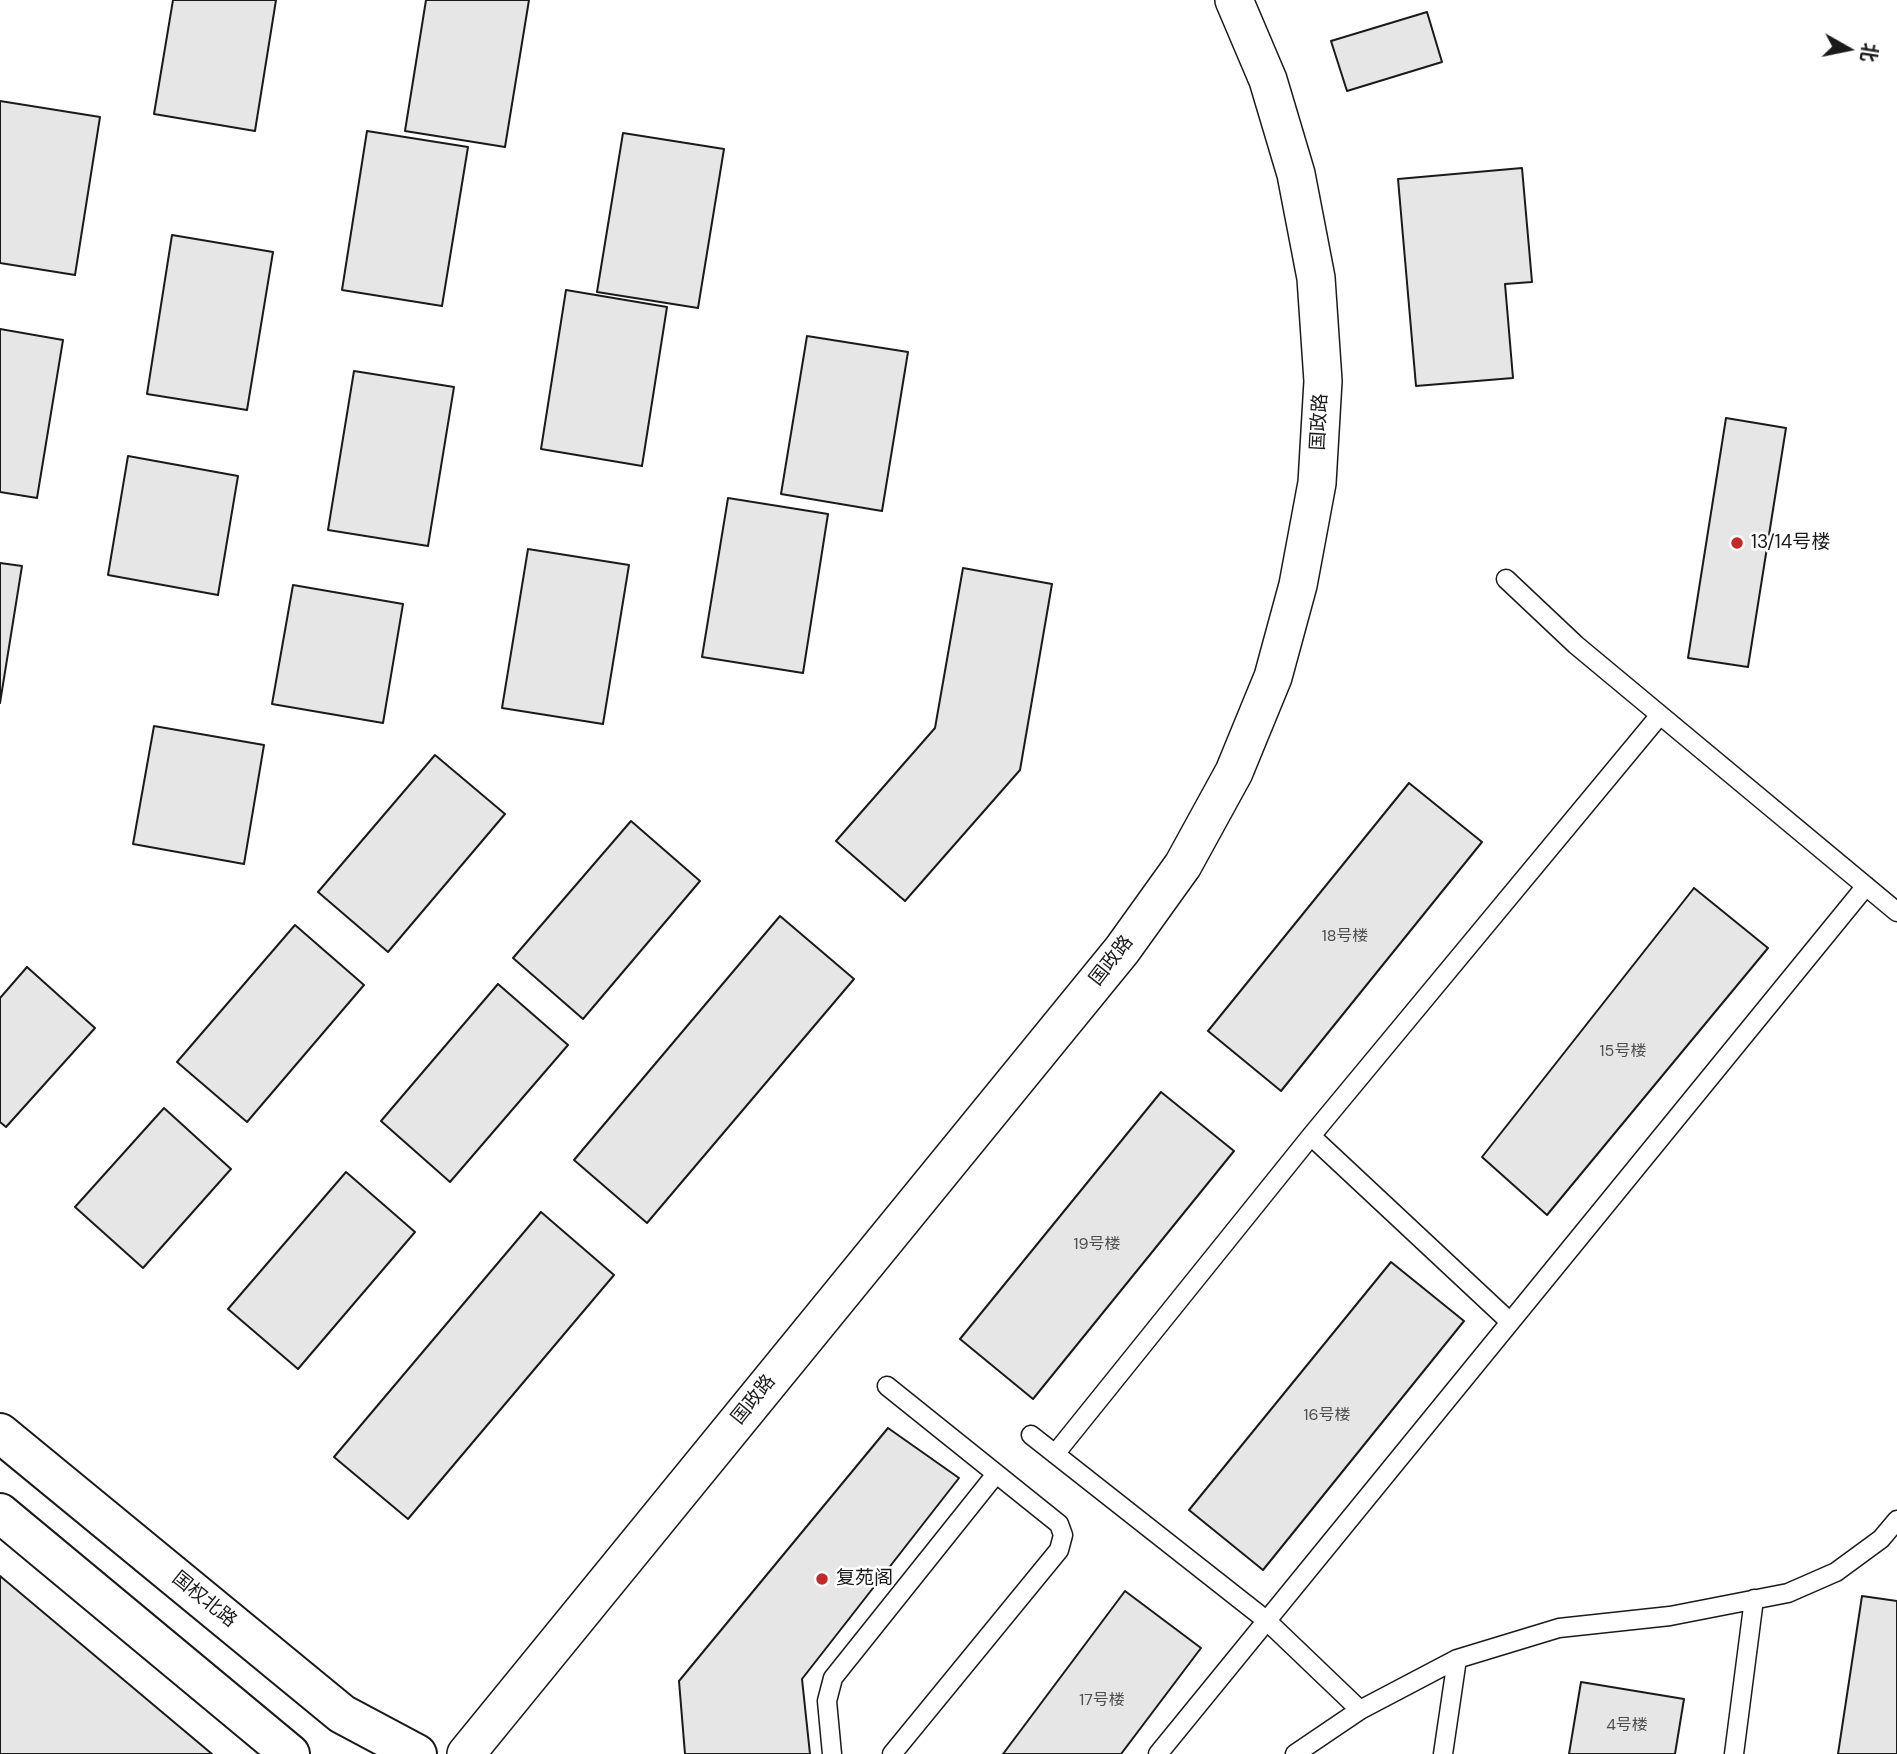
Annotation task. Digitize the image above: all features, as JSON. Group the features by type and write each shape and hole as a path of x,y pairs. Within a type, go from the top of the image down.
{"main road":[{"name":"国权北路","path":"0,1433 342,1714 417,1754"},
{"path":"0,1513 290,1754"}],"street":[{"name":"国政路","path":"466,1754 1122,950 1183,865 1234,772 1273,677 1298,585 1317,483 1323,381 1316,278 1296,174 1268,80 1234,0"}],"lane":[{"path":"1506,579 1576,645 1897,912"},
{"path":"1055,1454 1311,1136 1660,715"},
{"path":"1158,1754 1866,886"},
{"path":"1311,1136 1509,1321"},
{"path":"887,1386 1059,1524 1063,1535 1059,1550 892,1754"},
{"path":"1031,1435 1266,1620 1360,1710"},
{"path":"832,1754 827,1701 833,1678 996,1474"},
{"path":"1295,1754 1360,1710 1457,1659 1559,1628 1671,1616 1788,1592 1836,1572 1881,1539 1897,1520"},
{"path":"1734,1754 1754,1599"},
{"path":"1443,1754 1457,1659"}],"building":[{"path":"173,0 276,0 255,131 154,114"},
{"path":"426,0 529,0 505,147 405,131"},
{"path":"1427,12 1442,62 1347,91 1331,41"},
{"path":"0,101 100,117 75,275 0,263"},
{"path":"367,131 468,147 442,306 342,290"},
{"path":"623,133 724,149 698,308 597,292"},
{"path":"1522,168 1532,282 1505,284 1513,378 1416,386 1398,179"},
{"path":"172,235 273,252 247,410 147,394"},
{"path":"566,290 667,307 642,466 541,449"},
{"path":"0,329 63,340 37,498 0,492"},
{"path":"807,336 908,352 882,511 781,494"},
{"path":"354,371 454,387 428,546 328,530"},
{"name":"13/14号楼","path":"1726,418 1786,428 1748,667 1688,658"},
{"path":"128,456 238,476 218,595 108,575"},
{"path":"728,498 828,514 803,673 702,657"},
{"path":"528,549 629,565 603,724 502,708"},
{"path":"0,563 22,566 0,703"},
{"path":"963,568 1052,584 1020,770 905,901 836,841 935,728"},
{"path":"293,585 403,604 383,723 272,704"},
{"path":"154,726 264,745 244,864 133,844"},
{"path":"435,755 505,814 388,952 318,892"},
{"path":"1409,783 1482,842 1281,1091 1208,1031"},
{"path":"631,821 700,881 583,1019 513,958"},
{"path":"1694,888 1768,948 1547,1215 1482,1157"},
{"path":"780,916 854,979 647,1223 574,1160"},
{"path":"295,925 364,985 247,1122 177,1062"},
{"path":"27,967 95,1028 6,1127 0,1122 0,998"},
{"path":"498,984 568,1045 450,1182 381,1121"},
{"path":"1161,1092 1234,1151 1033,1399 960,1339"},
{"path":"164,1108 231,1169 143,1268 75,1207"},
{"path":"346,1172 415,1232 298,1369 228,1309"},
{"path":"541,1212 614,1275 408,1519 334,1457"},
{"path":"1391,1262 1464,1321 1263,1570 1189,1510"},
{"name":"复苑阁","path":"888,1428 959,1478 802,1679 810,1754 685,1754 679,1681"},
{"path":"0,1576 212,1754 0,1754"},
{"path":"1125,1591 1201,1648 1121,1754 1003,1754"},
{"path":"1862,1596 1897,1601 1897,1754 1838,1754"},
{"path":"1581,1682 1684,1699 1675,1754 1569,1754"}],"place":[{"name":"13/14号楼","path":"1737,543"},
{"name":"复苑阁","path":"822,1579"}]}
